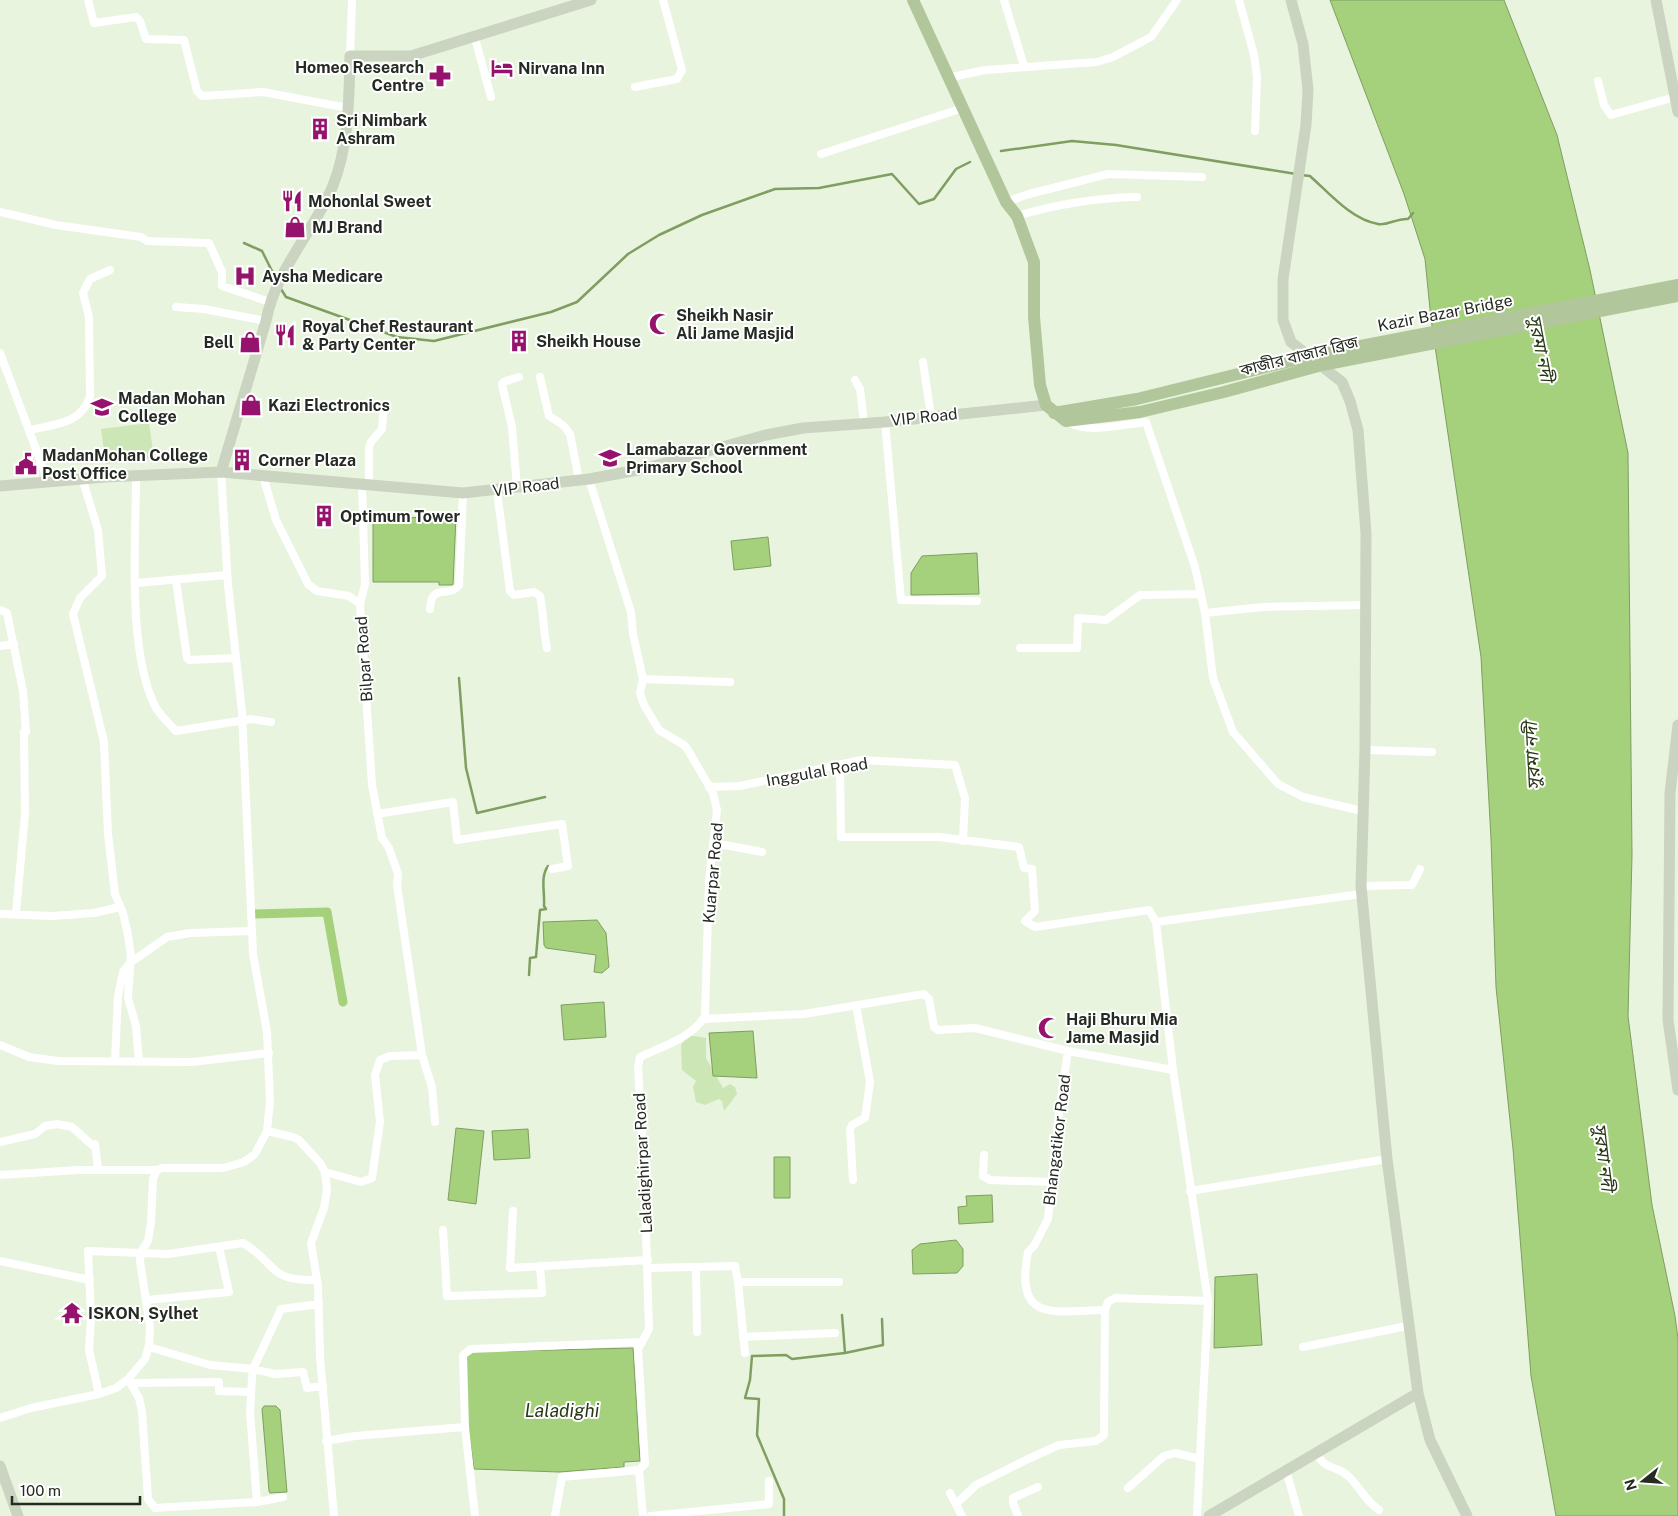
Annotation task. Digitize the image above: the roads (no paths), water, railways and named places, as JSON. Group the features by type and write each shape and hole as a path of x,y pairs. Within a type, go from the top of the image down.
{"main road":[{"path":"913,0 1006,202 1017,216 1034,262 1034,317 1040,386 1050,409 1066,421"},
{"name":"Kazir Bazar Bridge","path":"1050,409 1095,408 1329,352 1678,285"},
{"name":"কাজীর বাজার ব্রিজ","path":"1066,421 1140,412 1224,392 1322,365 1678,296"}],"street":[{"path":"88,0 94,23 136,18 140,20 146,39 184,40 197,91 202,96 263,92 348,108"},
{"path":"0,1175 98,1170 157,1170 167,1167 223,1168 244,1162 255,1154 267,1131 270,1101 269,1053 264,1009 252,954 242,721 228,575 221,472 266,321 270,300 332,188 342,153 348,108 352,0"},
{"path":"350,56 411,56 475,38 591,0"},
{"path":"635,87 677,78 682,70 663,0"},
{"path":"1004,0 1024,66"},
{"path":"948,78 985,70 1097,62 1113,57 1151,37 1177,0"},
{"path":"1239,0 1254,56 1257,77 1256,131"},
{"path":"1290,0 1303,44 1308,90 1306,125 1294,192 1283,279 1283,320 1291,342 1342,382 1350,401 1358,430 1366,534 1367,605 1361,890 1386,1160 1407,1326 1418,1393 1430,1440 1467,1516"},
{"path":"1656,0 1678,112"},
{"path":"475,38 491,97"},
{"path":"1598,81 1604,105 1611,115 1675,97"},
{"path":"821,154 964,108"},
{"path":"1006,202 1029,194 1108,174 1202,177"},
{"path":"1017,216 1065,204 1101,198 1137,197"},
{"path":"0,212 56,225 141,237 147,241 210,243 222,272 222,286 270,300"},
{"path":"30,430 78,417 88,405 90,396 89,318 82,293 90,280 110,270"},
{"path":"176,307 204,309 266,321"},
{"path":"0,354 48,481"},
{"path":"924,362 931,416"},
{"path":"517,487 512,427 502,383 519,377"},
{"name":"Kuarpar Road","path":"540,377 549,416 563,425 570,434 584,480 631,612 633,634 643,679 640,693 649,716 659,730 684,745 709,787 717,810 709,881 706,1004 703,1019"},
{"path":"856,380 860,390 864,423"},
{"path":"360,604 365,584 366,485 370,447 371,442 382,429 384,405"},
{"name":"VIP Road","path":"0,486 82,478 221,472 463,493 497,491 584,480 679,461 784,431 931,416 1050,409"},
{"path":"1066,421 1075,427 1093,428 1146,422 1195,567 1201,594 1213,678 1233,732 1278,784 1303,797 1362,811"},
{"path":"885,422 901,600 977,601"},
{"path":"136,475 136,584 139,642 154,705 176,731 262,719 271,722"},
{"name":"Bilpar Road","path":"263,476 276,520 308,584 317,591 349,596 360,604 372,785 382,838 389,848 398,874 397,885 422,1054 432,1086 435,1122"},
{"path":"82,478 98,530 102,576 80,598 73,614 104,742 108,834 114,894 128,935 130,963 128,998 136,1026 139,1062"},
{"path":"497,491 512,593 534,592 540,596 546,623 543,628 547,648"},
{"path":"430,609 432,597 436,593 454,590 460,585 463,493"},
{"path":"136,584 228,575"},
{"path":"176,580 187,658 189,660 235,658"},
{"path":"1020,648 1077,648 1078,618 1106,620 1140,595 1201,594"},
{"path":"1204,613 1263,607 1367,605"},
{"path":"0,610 8,613 23,692 26,732 24,732 25,814 16,913"},
{"path":"0,646 14,644"},
{"path":"643,679 730,682"},
{"path":"1678,725 1670,794 1675,838 1668,1020 1678,1090"},
{"path":"1364,750 1432,752"},
{"name":"Inggulal Road","path":"709,787 740,786 861,760 955,765 965,798 963,841"},
{"path":"840,764 841,837 939,837 1019,847 1024,868 1032,869 1035,911 1025,921 1035,928 1149,910 1156,922 1173,1070 1208,1301 1197,1516"},
{"path":"377,814 453,802 457,840 562,824 568,866 552,868"},
{"path":"714,843 762,852"},
{"path":"1156,922 1361,890 1412,885 1420,869"},
{"path":"0,914 16,913 52,916 94,913 120,907"},
{"path":"116,1061 118,996 123,972 130,963 167,937 190,933 251,931"},
{"path":"703,1019 804,1014 924,994 929,999 934,1027 938,1030 975,1028 1068,1051 1173,1070"},
{"path":"852,1180 850,1130 852,1124 866,1118 870,1082 856,1005"},
{"name":"Laladighirpar Road","path":"643,1516 639,1470 645,1464 638,1349 649,1329 648,1264 638,1067 640,1057 695,1028 703,1019"},
{"path":"0,1044 29,1057 58,1061 192,1062 269,1053"},
{"name":"Bhangatikor Road","path":"1068,1051 1059,1112 1048,1218 1034,1246 1028,1252 1026,1264 1028,1295 1037,1308 1046,1311 1105,1310"},
{"path":"325,1172 361,1182 372,1178 380,1122 375,1075 380,1060 390,1056 422,1054"},
{"path":"0,1142 35,1134 45,1126 57,1124 72,1127 92,1145 95,1144 98,1170"},
{"path":"267,1131 299,1140 320,1163 325,1172 327,1190 324,1208 311,1243 317,1280 326,1441 334,1516"},
{"path":"984,1155 983,1176 990,1180 1052,1182"},
{"path":"1190,1191 1386,1160"},
{"path":"0,1418 30,1408 99,1394 116,1388 129,1381 145,1359 149,1347 150,1327 141,1252 148,1240 153,1179 157,1170"},
{"path":"513,1211 510,1268 648,1264 696,1267 735,1266 745,1353"},
{"path":"443,1230 447,1296 542,1293 540,1266"},
{"path":"99,1394 89,1350 90,1280 88,1251 168,1254 243,1244 280,1276 296,1281 317,1280"},
{"path":"147,1300 229,1292 219,1248"},
{"path":"0,1261 90,1280"},
{"path":"696,1267 696,1332"},
{"path":"738,1282 839,1282"},
{"path":"956,1504 976,1485 1026,1460 1059,1445 1096,1441 1104,1435 1105,1310 1108,1302 1115,1298 1208,1301"},
{"path":"257,1502 250,1412 253,1369 281,1309 319,1304"},
{"path":"1303,1347 1407,1326"},
{"path":"743,1337 835,1333"},
{"path":"475,1516 465,1427 463,1355 470,1349 642,1342"},
{"path":"149,1347 210,1366 253,1369 275,1374 303,1372 307,1388 323,1386"},
{"path":"129,1381 219,1382 219,1391 251,1392"},
{"path":"129,1381 139,1398 142,1412 148,1499 155,1508 257,1502 283,1496"},
{"path":"1209,1516 1418,1393"},
{"path":"326,1441 364,1434 465,1427"},
{"path":"1316,1452 1325,1466 1345,1474 1367,1502 1379,1510"},
{"path":"1128,1488 1164,1456 1175,1453 1200,1459"},
{"path":"0,1466 18,1516"},
{"path":"555,1516 562,1477 639,1470"},
{"path":"1286,1470 1299,1516"},
{"path":"651,1516 769,1504 769,1481"},
{"path":"1018,1516 1013,1504 1013,1498 1038,1487"},
{"path":"950,1493 962,1516"},
{"path":"733,1507 734,1516"}],"water":[{"name":"সুরমা নদী","path":"1330,0 1504,0 1557,135 1590,270 1628,453 1632,855 1628,1016 1652,1205 1678,1339 1678,1516 1556,1516 1531,1376 1513,1149 1496,987 1491,839 1481,657 1431,319 1425,259 1404,194"},
{"path":"456,516 453,585 439,585 439,582 373,582 373,519"},
{"path":"768,537 771,566 734,570 731,541"},
{"path":"977,553 979,594 911,595 911,573 922,556"},
{"path":"597,920 606,933 609,967 602,973 594,972 596,955 546,948 544,945 543,922"},
{"path":"604,1002 606,1037 564,1040 561,1005"},
{"path":"753,1031 757,1078 713,1076 709,1033"},
{"path":"456,1128 484,1131 476,1204 448,1200"},
{"path":"528,1129 530,1158 494,1160 492,1131"},
{"path":"774,1157 790,1157 790,1198 774,1198"},
{"path":"992,1195 993,1222 959,1224 958,1207 967,1206 966,1196"},
{"path":"956,1240 963,1249 963,1266 957,1273 913,1274 912,1250 920,1244"},
{"path":"1257,1274 1262,1345 1214,1348 1215,1277"},
{"name":"Laladighi","path":"633,1348 640,1461 624,1462 624,1467 559,1472 474,1469 468,1425 466,1358 472,1352"},
{"path":"264,1406 276,1406 280,1410 287,1492 270,1493 269,1491 262,1409"}],"waterway":[{"path":"1001,151 1072,141 1116,145 1296,174"},
{"path":"281,289 286,297 397,337 434,341 551,312 577,302 628,254 659,235 702,215 775,189 819,188 892,174 919,204 934,199 956,169 970,162"},
{"path":"1301,175 1310,176 1350,212 1368,221 1385,224 1408,219 1413,213"},
{"path":"244,243 262,251 276,279"},
{"path":"459,678 466,768 477,813 545,797"},
{"path":"529,975 530,958 536,957 540,910 546,909 544,906 543,880 548,866"},
{"path":"255,914 327,912 343,1002"},
{"path":"842,1315 845,1353 883,1345 882,1319"},
{"path":"784,1516 784,1499 757,1435 759,1399 745,1398 750,1380 752,1356 786,1355 792,1359 845,1353"}],"place":[{"name":"Nirvana Inn","path":"502,68"},
{"name":"Homeo Research Centre","path":"440,76"},
{"name":"Sri Nimbark Ashram","path":"320,129"},
{"name":"Mohonlal Sweet","path":"292,201"},
{"name":"MJ Brand","path":"295,227"},
{"name":"Aysha Medicare","path":"245,276"},
{"name":"Sheikh Nasir Ali Jame Masjid","path":"660,324"},
{"name":"Royal Chef Restaurant & Party Center","path":"285,335"},
{"name":"Sheikh House","path":"519,341"},
{"name":"Bell","path":"250,342"},
{"name":"Kazi Electronics","path":"251,405"},
{"name":"Madan Mohan College","path":"102,407"},
{"name":"Lamabazar Government Primary School","path":"610,458"},
{"name":"Corner Plaza","path":"242,460"},
{"name":"MadanMohan College Post Office","path":"26,464"},
{"name":"Optimum Tower","path":"324,516"},
{"name":"Haji Bhuru Mia Jame Masjid","path":"1049,1028"},
{"name":"ISKON, Sylhet","path":"72,1313"}]}
